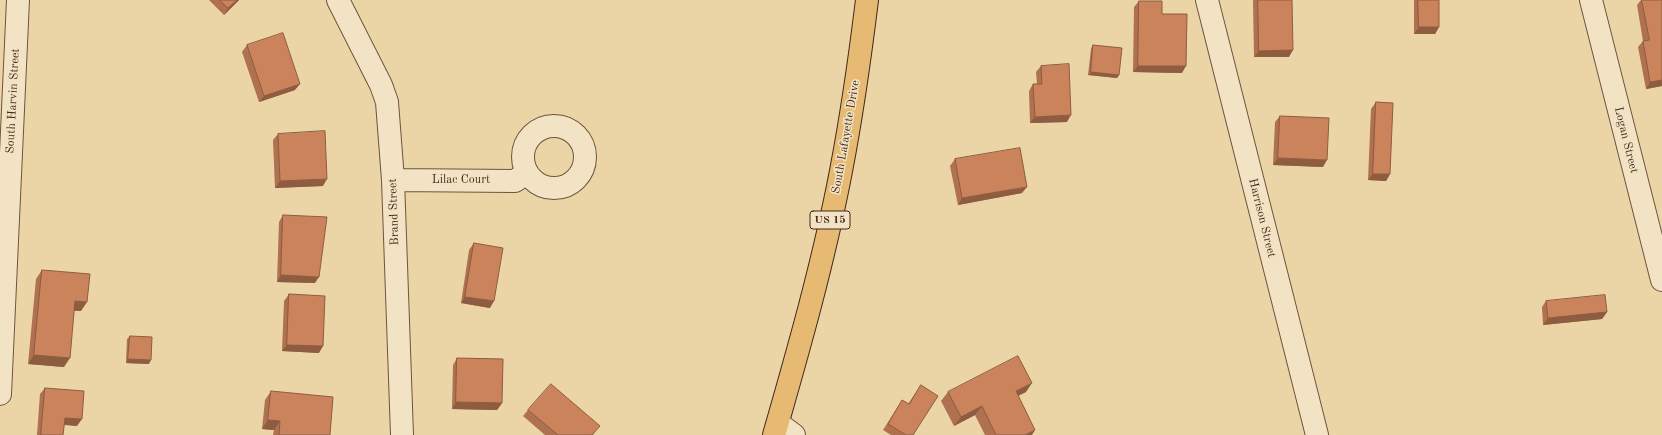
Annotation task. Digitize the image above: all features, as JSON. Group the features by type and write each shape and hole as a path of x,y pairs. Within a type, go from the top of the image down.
{"main road":[{"name":"South Lafayette Drive","path":"782,431 841,171 858,73 867,0"}],"street":[{"name":"South Harvin Street","path":"0,394 18,0"},
{"name":"Brand Street","path":"338,0 381,85 387,102 393,180 402,435"},
{"name":"Harrison Street","path":"1207,0 1317,435"},
{"name":"Logan Street","path":"1591,0 1662,280"},
{"name":"Lilac Court","path":"393,180 515,181 526,173"}],"building":[{"path":"220,0 237,0 228,8"},
{"path":"1258,0 1292,0 1293,50 1259,51"},
{"path":"1418,0 1439,0 1439,27 1419,27"},
{"path":"1642,0 1662,0 1662,80 1650,82 1643,41 1649,40"},
{"path":"1139,1 1162,1 1162,14 1187,14 1186,66 1138,66"},
{"path":"283,33 300,84 264,96 247,45"},
{"path":"1093,45 1122,48 1119,75 1091,72"},
{"path":"1069,64 1071,115 1035,117 1033,84 1042,84 1041,66"},
{"path":"1376,102 1393,103 1390,174 1373,174"},
{"path":"1280,116 1329,118 1327,160 1278,158"},
{"path":"325,131 327,179 280,181 278,134"},
{"path":"1020,148 1027,187 962,198 955,159"},
{"path":"283,215 327,217 319,277 281,275"},
{"path":"474,243 503,248 494,301 465,297"},
{"path":"42,270 90,274 87,302 75,301 70,358 34,355"},
{"path":"289,294 325,296 323,346 287,345"},
{"path":"1605,295 1607,312 1548,318 1546,301"},
{"path":"130,336 152,337 151,360 128,359"},
{"path":"1018,356 1032,383 1016,391 1035,430 1025,435 996,435 982,406 961,417 948,392"},
{"path":"457,358 503,359 502,403 456,402"},
{"path":"551,384 600,426 592,435 558,435 528,410"},
{"path":"921,385 938,396 913,435 906,435 888,424 902,400 909,404"},
{"path":"45,388 84,391 82,419 65,418 63,435 41,435"},
{"path":"271,391 333,397 330,435 279,435 280,421 268,420"}]}
